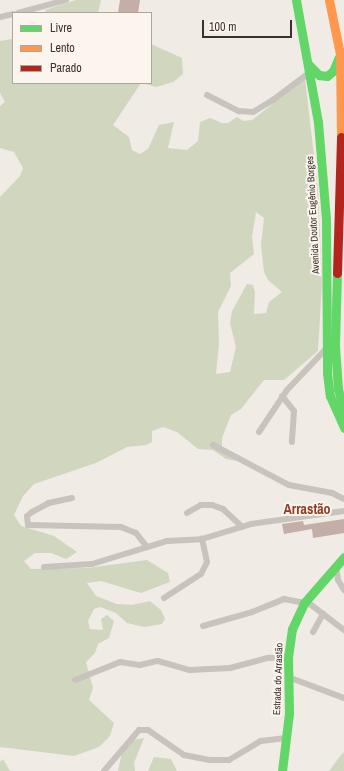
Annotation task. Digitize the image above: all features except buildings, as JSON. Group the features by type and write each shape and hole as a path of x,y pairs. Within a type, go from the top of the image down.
{"main road":[{"name":"Avenida Doutor Eugênio Borges","path":"296,0 318,122 328,250 325,350 330,396 344,428"},
{"path":"329,0 341,36 340,54 343,139 334,346 338,389 344,411"},
{"path":"308,69 319,75 327,76 333,71 340,54"},
{"name":"Estrada do Arrastão","path":"282,771 286,738 288,657 292,629 305,602 344,557"}],"street":[{"path":"22,12 66,0"},
{"path":"0,17 12,14"},
{"path":"208,95 239,111 253,112 308,69"},
{"path":"259,432 282,396 325,350"},
{"path":"282,396 294,411 292,442"},
{"path":"214,445 289,485 332,493 344,499"},
{"path":"72,498 49,502 32,512 27,516 28,525 120,527 136,534 147,547"},
{"path":"187,513 201,505 212,505 223,509 242,527"},
{"path":"44,567 92,564 167,541 202,539 242,527 344,511"},
{"path":"164,598 201,574 207,562 202,539"},
{"path":"336,567 338,580 344,590"},
{"path":"204,626 252,612 284,599 305,602 344,630"},
{"path":"313,632 323,614"},
{"path":"75,680 120,662 140,665 158,661 190,670 230,668 268,658 288,657"},
{"path":"288,677 344,698"},
{"path":"104,771 139,730 148,730 184,755 210,760 230,760 261,741 286,738"}],"green space":[{"path":"76,0 101,0 98,12 46,12 45,10"},
{"path":"12,39 12,84 140,84 113,125 129,137 132,150 140,154 148,149 159,125 174,122 168,148 187,150 198,141 200,122 210,118 222,123 228,123 237,117 243,121 252,120 305,79 318,190 322,283 318,351 284,380 264,380 241,409 231,415 222,438 222,449 236,461 226,459 213,450 198,449 177,432 163,427 152,431 152,442 146,445 127,447 96,463 34,484 23,496 14,515 21,526 54,536 77,552 66,559 51,553 35,553 24,561 31,569 87,568 147,560 168,573 170,582 141,593 101,581 87,583 96,596 117,604 132,605 150,601 161,610 165,619 162,624 144,627 127,623 116,613 100,607 94,609 88,621 90,629 103,630 101,619 107,615 114,621 109,638 98,644 95,653 86,662 93,688 89,700 114,723 110,736 99,747 74,756 0,747 0,197 20,176 23,168 14,152 0,148 0,106 5,102 0,93 0,41","holes":["256,212 264,218 261,245 264,272 268,280 282,292 269,302 266,313 254,314 255,292 253,285 247,284 232,311 230,323 236,347 230,372 216,374 219,344 218,312 231,286 230,273 254,254 252,237"]},
{"path":"152,44 182,58 183,74 173,82 156,87 146,84 152,84"},
{"path":"144,738 134,763 135,771 118,771 122,752 132,740"},
{"path":"344,752 344,771 329,771 341,755"},
{"path":"154,757 171,759 177,771 148,771"},
{"path":"3,759 10,771 0,771 0,762"}],"traffic: fast":[{"path":"296,0 318,122 326,219 327,373 330,396 344,428"},
{"path":"308,64 319,75 327,76 333,71 339,57"},
{"path":"337,273 335,346 338,389 344,411"},
{"path":"282,771 289,713 288,657 292,629 304,603 344,557"}],"traffic: slow":[{"path":"329,0 340,54 341,137"}],"traffic: jam":[{"path":"337,273 341,137"}],"district":[{"name":"Arrastão","path":"307,509"}]}
